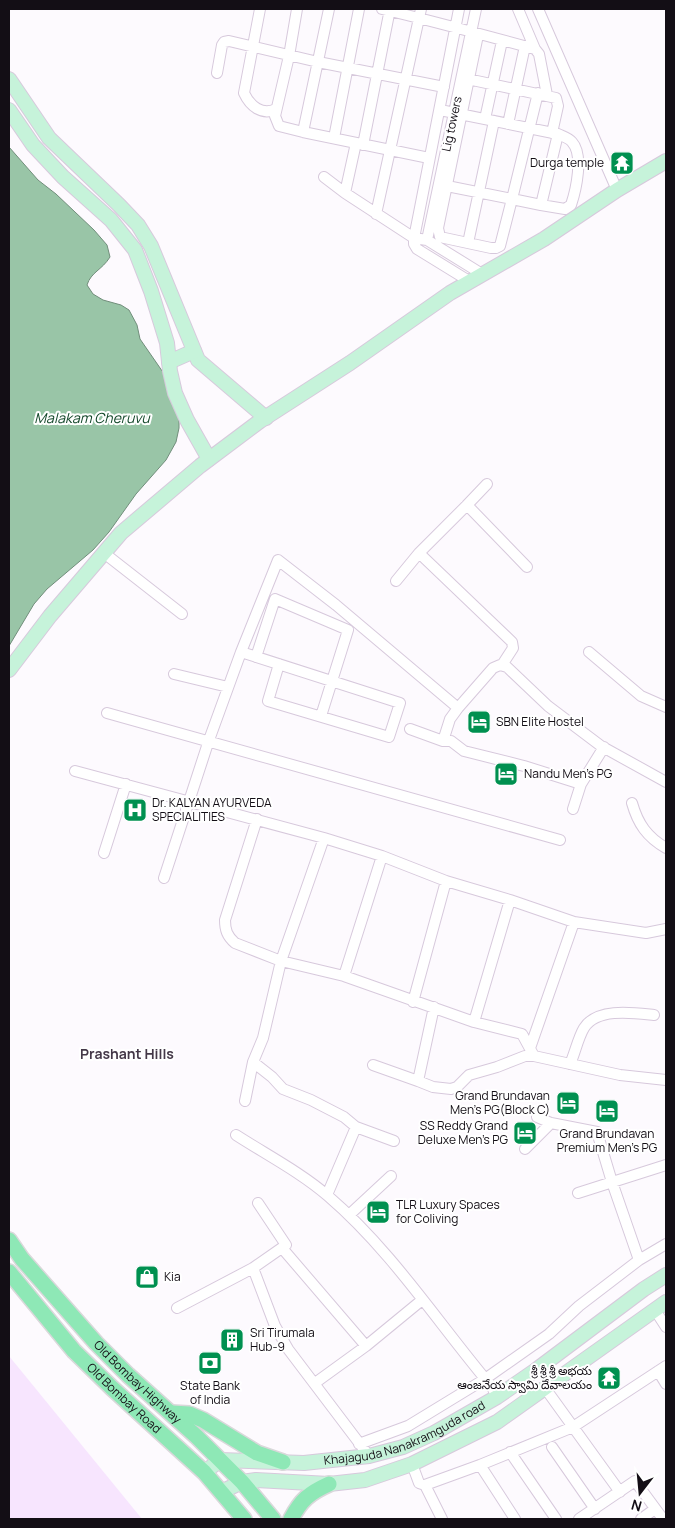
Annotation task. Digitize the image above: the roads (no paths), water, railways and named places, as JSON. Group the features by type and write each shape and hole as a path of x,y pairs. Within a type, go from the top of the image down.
{"main road":[{"name":"Old Bombay Highway","path":"9,1240 22,1258 96,1343 221,1460 249,1481 273,1519"},
{"name":"Old Bombay Road","path":"9,1272 74,1350 112,1388 204,1472 244,1519"},
{"path":"172,1413 190,1414 257,1453 283,1462"},
{"path":"291,1519 298,1505 311,1492 329,1484"}],"street":[{"path":"260,9 244,93 248,102 258,110 270,112 276,110"},
{"path":"297,9 289,56 275,116 278,126 429,158"},
{"path":"303,132 329,9"},
{"path":"334,138 359,9"},
{"path":"345,193 377,74 387,9 420,13 475,34 536,49"},
{"path":"459,9 414,244 417,249 476,278"},
{"path":"427,240 442,186 475,34 476,9"},
{"path":"442,186 438,228 440,237 496,248 500,246 530,129 542,94 539,54 518,9"},
{"path":"538,9 617,190"},
{"path":"376,214 420,13"},
{"path":"218,73 222,45 224,42 229,41 347,69 444,87"},
{"path":"468,243 490,120 493,84 502,41"},
{"path":"508,124 525,46"},
{"path":"465,78 542,94 556,98 558,101 555,134 541,205"},
{"path":"9,79 48,138 138,225 151,246 198,360 266,418"},
{"path":"9,110 33,145 64,177 111,220 135,250 151,291 167,343 175,393 187,420 209,459"},
{"path":"440,110 555,134 572,141 577,150 579,169 571,205 565,208 442,186"},
{"path":"9,670 50,616 122,533 152,505 209,459 450,292 544,239 617,190 666,161"},
{"path":"324,177 414,238 427,240 476,278"},
{"path":"135,250 151,246"},
{"path":"169,362 194,351"},
{"path":"396,581 487,484"},
{"path":"467,505 527,567"},
{"path":"104,553 182,614"},
{"path":"420,554 512,642 513,648 502,665 493,668 458,708 450,719 443,741"},
{"path":"164,878 228,687 278,560 336,605 458,708"},
{"path":"256,657 275,599 348,630 321,716"},
{"path":"241,652 279,664 333,682 400,703 389,737 268,701 279,664"},
{"path":"590,652 642,696 666,707"},
{"path":"502,665 507,667 548,706 604,748 666,782"},
{"path":"174,674 228,687"},
{"path":"107,712 560,840"},
{"path":"410,729 443,741 451,741 464,751 524,766 581,784"},
{"path":"574,809 581,784 604,748"},
{"path":"75,771 324,838 382,856 446,881 574,922 646,933 666,929"},
{"path":"104,853 126,784"},
{"path":"632,803 636,818 646,832 666,848"},
{"path":"257,820 225,920 224,929 235,943 280,961 344,976 474,1022 522,1034 532,1052 570,1064 620,1075 666,1080"},
{"path":"244,1101 253,1062 263,1038 280,961 324,838"},
{"path":"344,976 382,856"},
{"path":"413,1002 446,881"},
{"path":"474,1022 510,900"},
{"path":"373,1066 433,1087 451,1089 457,1087 469,1075 496,1067 532,1052 574,922"},
{"path":"418,1081 434,1007"},
{"path":"570,1064 585,1027 599,1016 629,1012 654,1015"},
{"path":"253,1062 272,1077 283,1089 311,1100 344,1118 356,1127 394,1141"},
{"path":"538,1117 551,1123 597,1132 639,1260"},
{"path":"525,1149 551,1123"},
{"path":"327,1195 356,1127"},
{"path":"236,1135 281,1162 327,1195 371,1237 485,1379 497,1397"},
{"path":"578,1193 666,1165"},
{"path":"348,1215 391,1176"},
{"path":"177,1308 253,1268 286,1245 258,1203"},
{"path":"359,1444 408,1426 485,1379 549,1334 579,1306 639,1260 666,1244"},
{"path":"282,1248 366,1346"},
{"path":"253,1268 275,1326 288,1349 369,1456"},
{"name":"Khajaguda Nanakramguda road","path":"221,1460 304,1463 369,1456 403,1447 434,1433 497,1397 644,1289 666,1275"},
{"path":"315,1383 366,1346 422,1300"},
{"path":"660,1306 666,1327"},
{"name":"Khajaguda Nanakramguda road","path":"249,1481 329,1484 365,1480 412,1464 497,1422 660,1306"},
{"path":"412,1464 419,1483 425,1485 573,1427 662,1368 666,1384"},
{"path":"545,1388 620,1492"},
{"path":"552,1447 595,1509"},
{"path":"510,1452 556,1519"},
{"path":"204,1472 221,1460"},
{"path":"221,1492 249,1481 254,1462"},
{"path":"480,1465 514,1519"},
{"path":"579,1519 635,1481 663,1519"},
{"path":"425,1485 442,1519"},
{"path":"641,1519 655,1509"}],"water":[{"name":"Malakam Cheruvu","path":"9,147 38,180 56,194 107,245 110,257 91,277 87,285 93,294 103,300 121,305 129,310 137,325 140,339 167,378 179,407 179,428 176,442 166,460 136,494 109,532 93,550 47,589 34,604 9,646"}],"place":[{"name":"Durga temple","path":"622,163"},
{"name":"SBN Elite Hostel","path":"479,722"},
{"name":"Nandu Men's PG","path":"506,774"},
{"name":"Dr. KALYAN AYURVEDA SPECIALITIES","path":"135,810"},
{"name":"Grand Brundavan Men's PG(Block C)","path":"568,1103"},
{"name":"Grand Brundavan Premium Men's PG","path":"607,1111"},
{"name":"SS Reddy Grand Deluxe Men's PG","path":"525,1133"},
{"name":"TLR Luxury Spaces for Coliving","path":"378,1212"},
{"name":"Kia","path":"147,1277"},
{"name":"Sri Tirumala Hub-9","path":"232,1340"},
{"name":"State Bank of India","path":"210,1363"},
{"name":"శ్రీ శ్రీ శ్రీ అభయ ఆంజనేయ స్వామి దేవాలయం","path":"609,1378"}],"district":[{"name":"Prashant Hills","path":"127,1054"}]}
